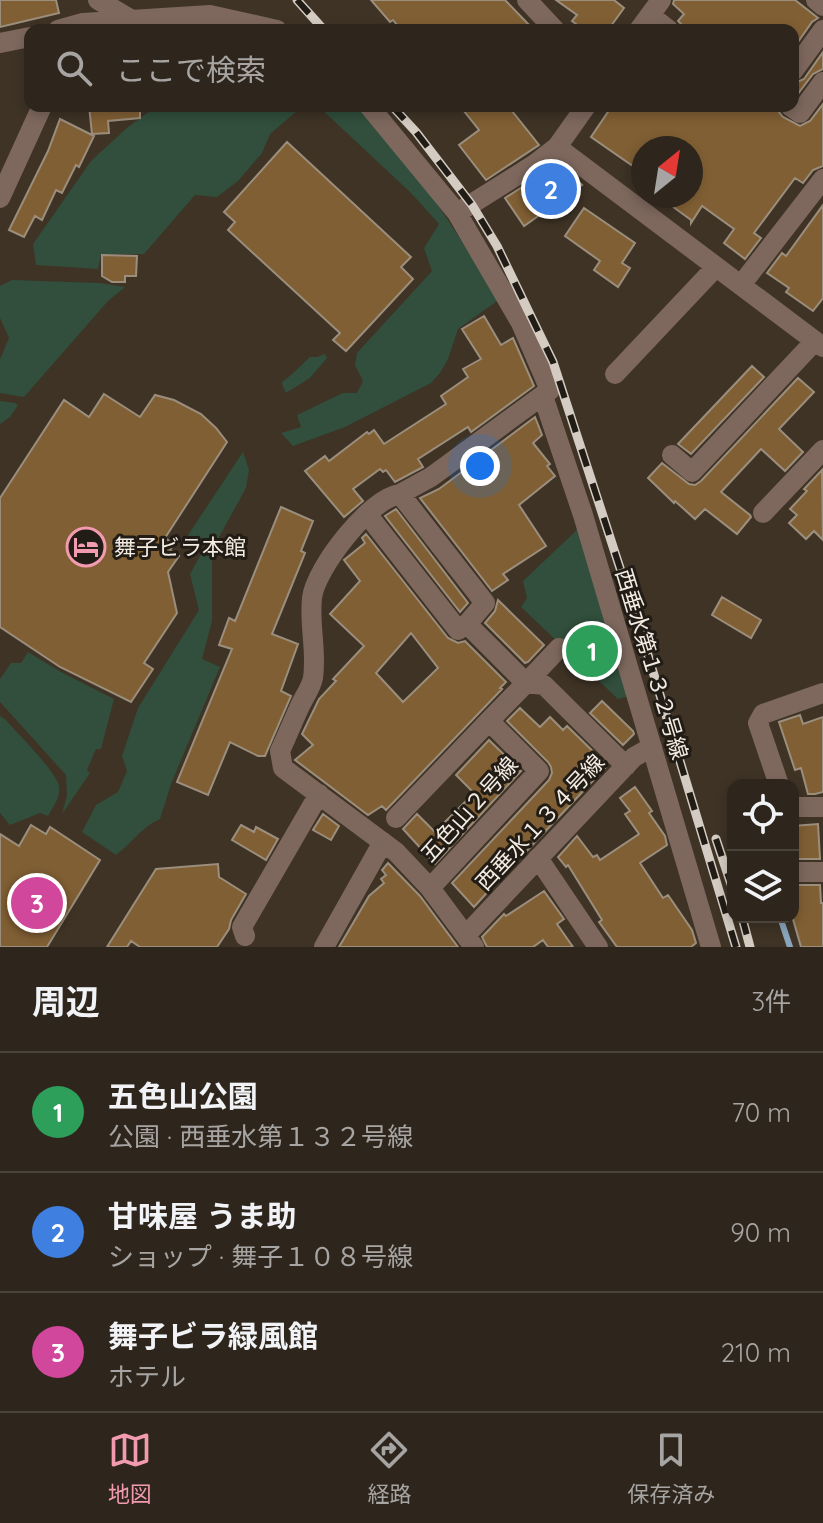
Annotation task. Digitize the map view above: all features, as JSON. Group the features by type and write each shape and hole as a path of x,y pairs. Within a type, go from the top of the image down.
{"street":[{"path":"98,0 132,20"},
{"path":"527,0 549,24"},
{"path":"816,0 823,6"},
{"path":"98,24 132,20 154,9 216,8 260,24"},
{"path":"799,63 823,30"},
{"path":"0,43 24,38"},
{"path":"799,112 823,82"},
{"path":"0,198 39,112"},
{"path":"374,112 457,213 557,147 582,112"},
{"path":"557,147 819,344 692,472 672,455"},
{"path":"741,285 823,179"},
{"name":"西垂水第１３２号線","path":"457,213 521,323 550,390 543,396 583,515 711,947"},
{"path":"615,374 716,267"},
{"path":"470,941 430,888 396,852 385,832 319,794 283,768 280,751 313,681 314,586 341,543 367,514 394,495 431,477 543,396"},
{"path":"763,513 823,450"},
{"path":"367,514 458,630 485,603 400,494"},
{"path":"467,624 526,683 544,685 626,766"},
{"path":"489,721 559,648"},
{"path":"777,779 758,723 763,714 823,694"},
{"name":"五色山２号線","path":"324,947 385,832 489,721 539,771 430,888"},
{"name":"西垂水１３４号線","path":"470,941 538,858 634,757 652,747"},
{"path":"245,936 242,927 319,794"},
{"path":"799,807 823,807"},
{"path":"538,858 598,947"},
{"path":"799,872 823,872"}],"green space":[{"path":"149,112 296,112 270,134 262,153 238,181 217,197 195,195 144,254 101,254 98,269 36,265 33,244 91,161"},
{"path":"324,112 365,112 414,169 500,299 458,329 448,359 431,383 345,427 293,446 281,433 301,427 297,415 343,393 357,393 363,381 355,365 357,353 432,271 424,248 439,224 411,193"},
{"path":"12,280 100,283 125,287 108,301 24,397 0,393 0,359 9,338 0,318 0,286"},
{"path":"325,354 327,358 310,378 286,393 282,382 310,357"},
{"path":"0,401 18,405 10,417 0,424"},
{"path":"243,452 249,470 246,488 212,550 212,621 202,659 220,667 171,784 160,819 116,855 82,832 96,805 118,792 127,771 122,756 138,708 199,610 190,574 205,547 188,535"},
{"path":"579,528 629,696 618,699 521,607 527,598 523,581"},
{"path":"28,652 114,699 101,749 96,749 87,770 90,773 62,814 67,796 66,775 0,702 0,679 11,663 21,663"},
{"path":"0,716 36,752 56,779 59,794 48,816 40,813 10,825 0,813"}],"building":[{"path":"0,0 56,0 59,13 0,27"},
{"path":"371,0 505,0 528,24 396,24 393,20 390,22"},
{"path":"556,0 614,0 624,8 612,24 576,24 572,21 577,15"},
{"path":"674,0 795,0 818,18 799,40 799,24 681,24 678,21 684,14 673,4"},
{"path":"823,52 823,69 813,74 799,92 799,81 804,79"},
{"path":"823,104 823,166 813,170 803,183 795,178 754,233 761,238 745,259 724,243 734,229 703,207 703,136 631,136 631,165 591,137 608,112 779,112 800,126 810,121"},
{"path":"90,112 140,112 140,118 108,121 109,133 92,134"},
{"path":"465,112 513,112 539,145 486,180 459,145 479,130"},
{"path":"60,119 94,136 62,193 56,190 42,220 35,216 24,237 9,230 48,151"},
{"path":"287,142 411,257 401,267 413,279 346,351 333,340 340,333 228,230 235,222 224,212"},
{"path":"558,164 582,185 524,226 505,198"},
{"path":"823,205 823,298 813,311 786,292 789,288 767,273 782,253 786,256"},
{"path":"584,208 635,243 622,263 630,268 618,287 594,270 600,261 565,236"},
{"path":"675,208 701,208 691,223"},
{"path":"102,255 137,256 136,276 125,276 125,282 112,282 102,276"},
{"path":"484,316 501,345 513,338 534,386 471,432 468,427 418,459 423,467 395,482 386,470 383,472 380,469 353,489 363,501 344,517 305,471 325,456 329,461 367,432 369,434 374,430 384,444 446,404 441,396 468,377 463,369 481,359 462,329"},
{"path":"752,366 764,377 691,454 678,444"},
{"path":"798,378 814,392 779,429 803,452 785,471 761,449 721,492 751,517 737,534 705,509 695,519 648,478 662,463 689,484 695,485 701,481"},
{"name":"舞子ビラ本館","path":"104,394 140,417 155,395 174,400 201,414 227,442 165,538 174,544 170,550 179,556 168,572 177,613 144,663 153,669 131,702 60,667 0,627 0,498 64,400 89,417"},
{"path":"535,417 542,435 533,443 550,464 547,466 555,476 519,505 546,546 503,574 508,580 492,591 420,498 439,489"},
{"path":"822,470 823,540 814,531 806,539 789,523 797,515 790,509"},
{"path":"281,507 313,521 301,551 305,553 272,634 298,644 281,691 291,696 265,756 258,756 230,742 208,795 177,782 232,649 219,645 229,618 235,621"},
{"path":"396,509 468,603 460,612 385,516"},
{"path":"366,534 448,638 458,643 465,641 506,682 386,810 382,806 368,815 295,760 313,745 302,734 319,699 364,646 330,614 360,581 344,560 365,543 362,538","holes":["411,633 438,668 403,702 376,673"]},
{"path":"722,597 761,620 751,638 712,615"},
{"path":"498,600 544,645 528,662 525,663 485,623 495,611"},
{"path":"602,701 633,731 634,734 623,745 590,713"},
{"path":"520,708 540,727 550,717 563,730 567,726 606,767 474,907 452,883 549,780 552,773 548,762 507,721"},
{"path":"800,715 803,724 823,717 823,792 815,794 808,794 801,768 795,770 779,722"},
{"path":"489,740 521,771 435,864 403,829 417,814 435,832 474,793 456,775"},
{"path":"635,787 652,811 649,813 665,836 667,845 640,863 663,898 668,895 692,930 696,943 691,947 617,947 599,922 602,920 568,865 566,867 558,857 577,836 593,857 597,855 600,860 639,834 625,814 630,811 620,798"},
{"path":"323,814 339,826 331,840 313,830"},
{"path":"818,824 820,859 799,859 799,826"},
{"path":"31,825 46,834 50,827 100,860 47,947 0,947 0,834 19,846"},
{"path":"241,825 254,832 256,827 278,839 266,860 232,840"},
{"path":"388,863 420,896 458,947 339,947 369,896 384,883 381,879 386,875 382,870"},
{"path":"218,864 219,877 246,894 217,947 140,947 131,941 127,947 107,947 156,869"},
{"path":"799,885 820,885 823,947 801,947 794,923 799,923"},
{"path":"544,891 564,919 557,924 573,947 548,947 543,940 533,947 487,947 482,937 504,914 506,916"}],"waterway":[{"path":"782,923 790,947"}],"railway":[{"path":"297,0 319,24"},
{"path":"398,112 472,205 497,246 553,362 644,642 736,947"},
{"path":"716,839 727,872"},
{"path":"744,923 750,947"}],"place":[{"name":"甘味屋 うま助","path":"551,189"},
{"name":"舞子ビラ本館","path":"86,547"},
{"name":"五色山公園","path":"592,651"},
{"name":"舞子ビラ緑風館","path":"37,903"}]}
